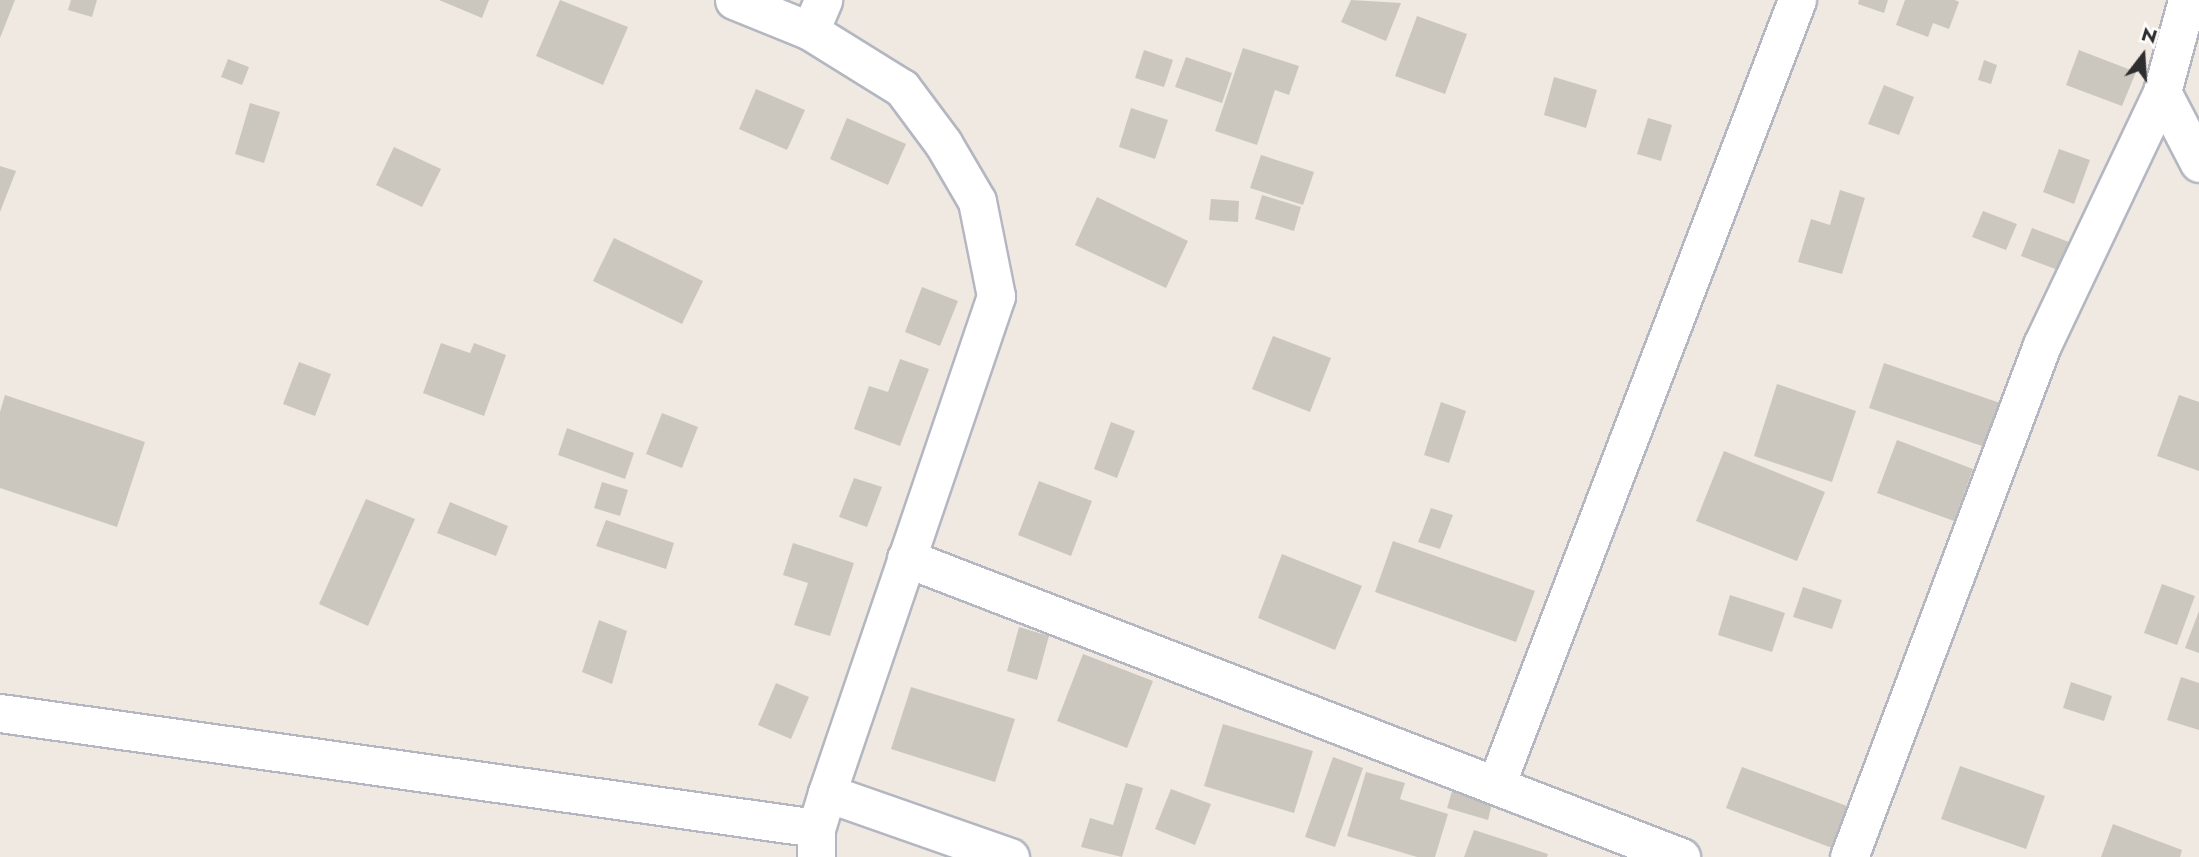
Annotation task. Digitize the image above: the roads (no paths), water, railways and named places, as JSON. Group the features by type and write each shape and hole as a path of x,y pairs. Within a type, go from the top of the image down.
{"street":[{"path":"0,713 816,843 827,793 996,296 977,201 943,143 902,88 816,16 734,0"},
{"path":"1496,785 1797,0"},
{"path":"1849,857 2042,345 2162,92 2187,0"},
{"path":"2162,92 2199,163"},
{"path":"906,558 1681,857"},
{"path":"827,793 1010,857"}]}
